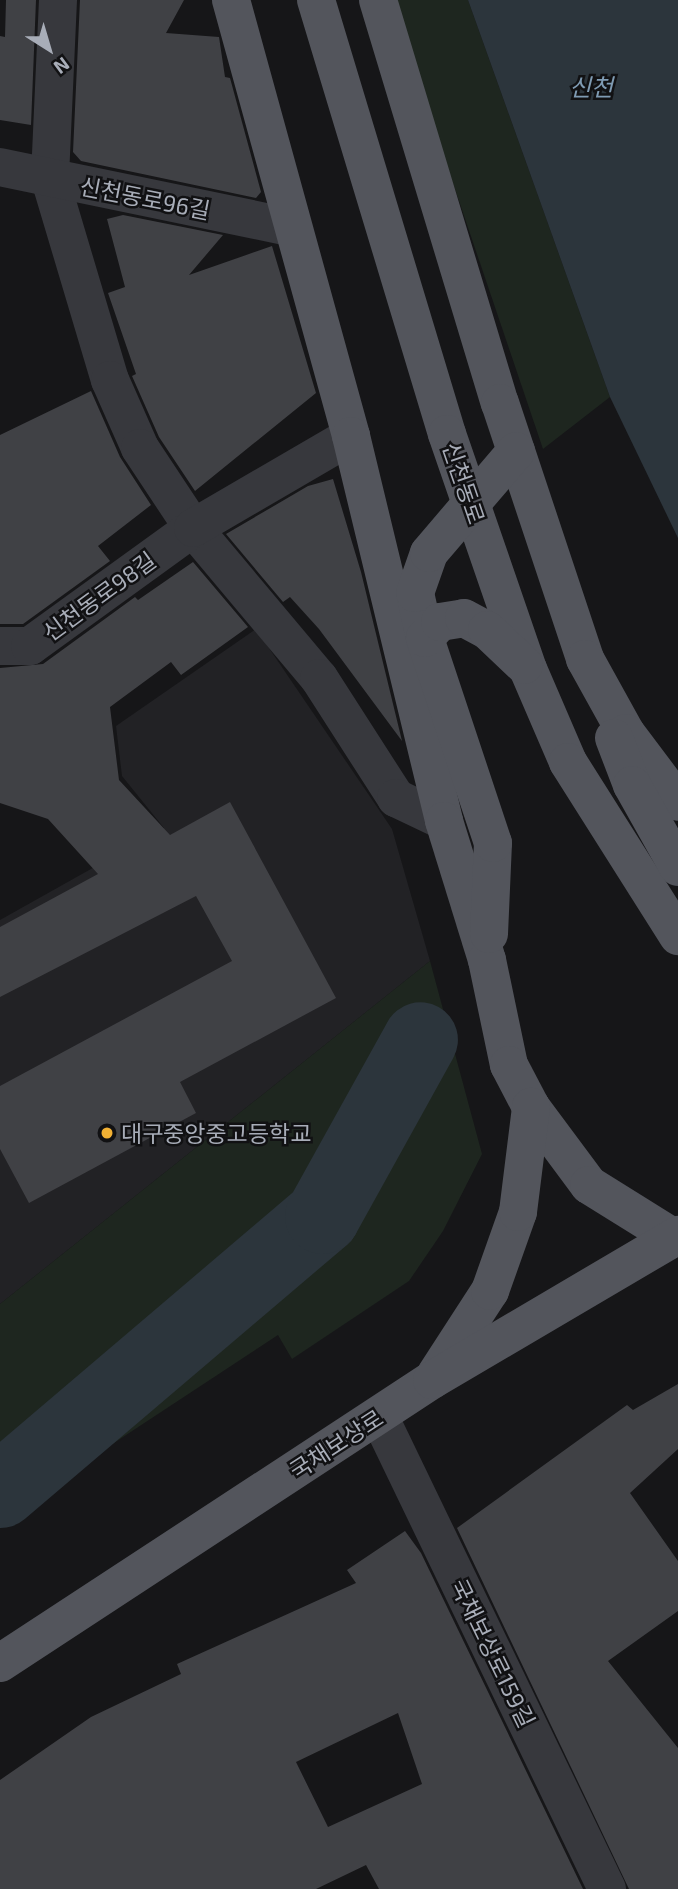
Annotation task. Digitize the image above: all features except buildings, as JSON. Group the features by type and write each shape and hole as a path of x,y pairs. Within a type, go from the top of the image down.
{"main road":[{"path":"231,0 290,227 351,436 444,821 487,960 509,1065 531,1107 589,1185 676,1236"},
{"name":"신천동로","path":"316,0 472,508 528,669 568,762 678,936"},
{"path":"378,0 516,451 585,659 632,785 678,867"},
{"path":"487,960 493,843 425,638 415,593 429,553 472,508 516,451"},
{"path":"425,638 440,622 464,618 487,630 528,669"},
{"path":"585,659 626,733 678,802"},
{"path":"432,1380 490,1291 518,1212 531,1107"},
{"name":"국채보상로","path":"0,1663 432,1380 676,1236"}],"street":[{"path":"58,0 50,179 110,380 140,448 193,528 319,678 396,798 444,821"},
{"name":"신천동로96길","path":"0,167 290,227"},
{"name":"신천동로98길","path":"0,646 30,646 193,528 351,436"},
{"name":"국채보상로159길","path":"379,1416 607,1889"}],"shaded area":[{"path":"391,0 468,0 610,397 543,449"},
{"name":"대구중앙중고등학교","path":"256,629 392,829 430,961 0,1304 0,920 164,828 122,776 116,726"},
{"path":"430,961 482,1154 443,1231 409,1281 292,1359 278,1335 0,1518 0,1304"}],"water":[{"name":"신천","path":"468,0 678,0 678,538 610,397"}],"waterway":[{"path":"0,1490 322,1216 420,1039"}],"place":[{"name":"대구중앙중고등학교","path":"107,1133"}]}
